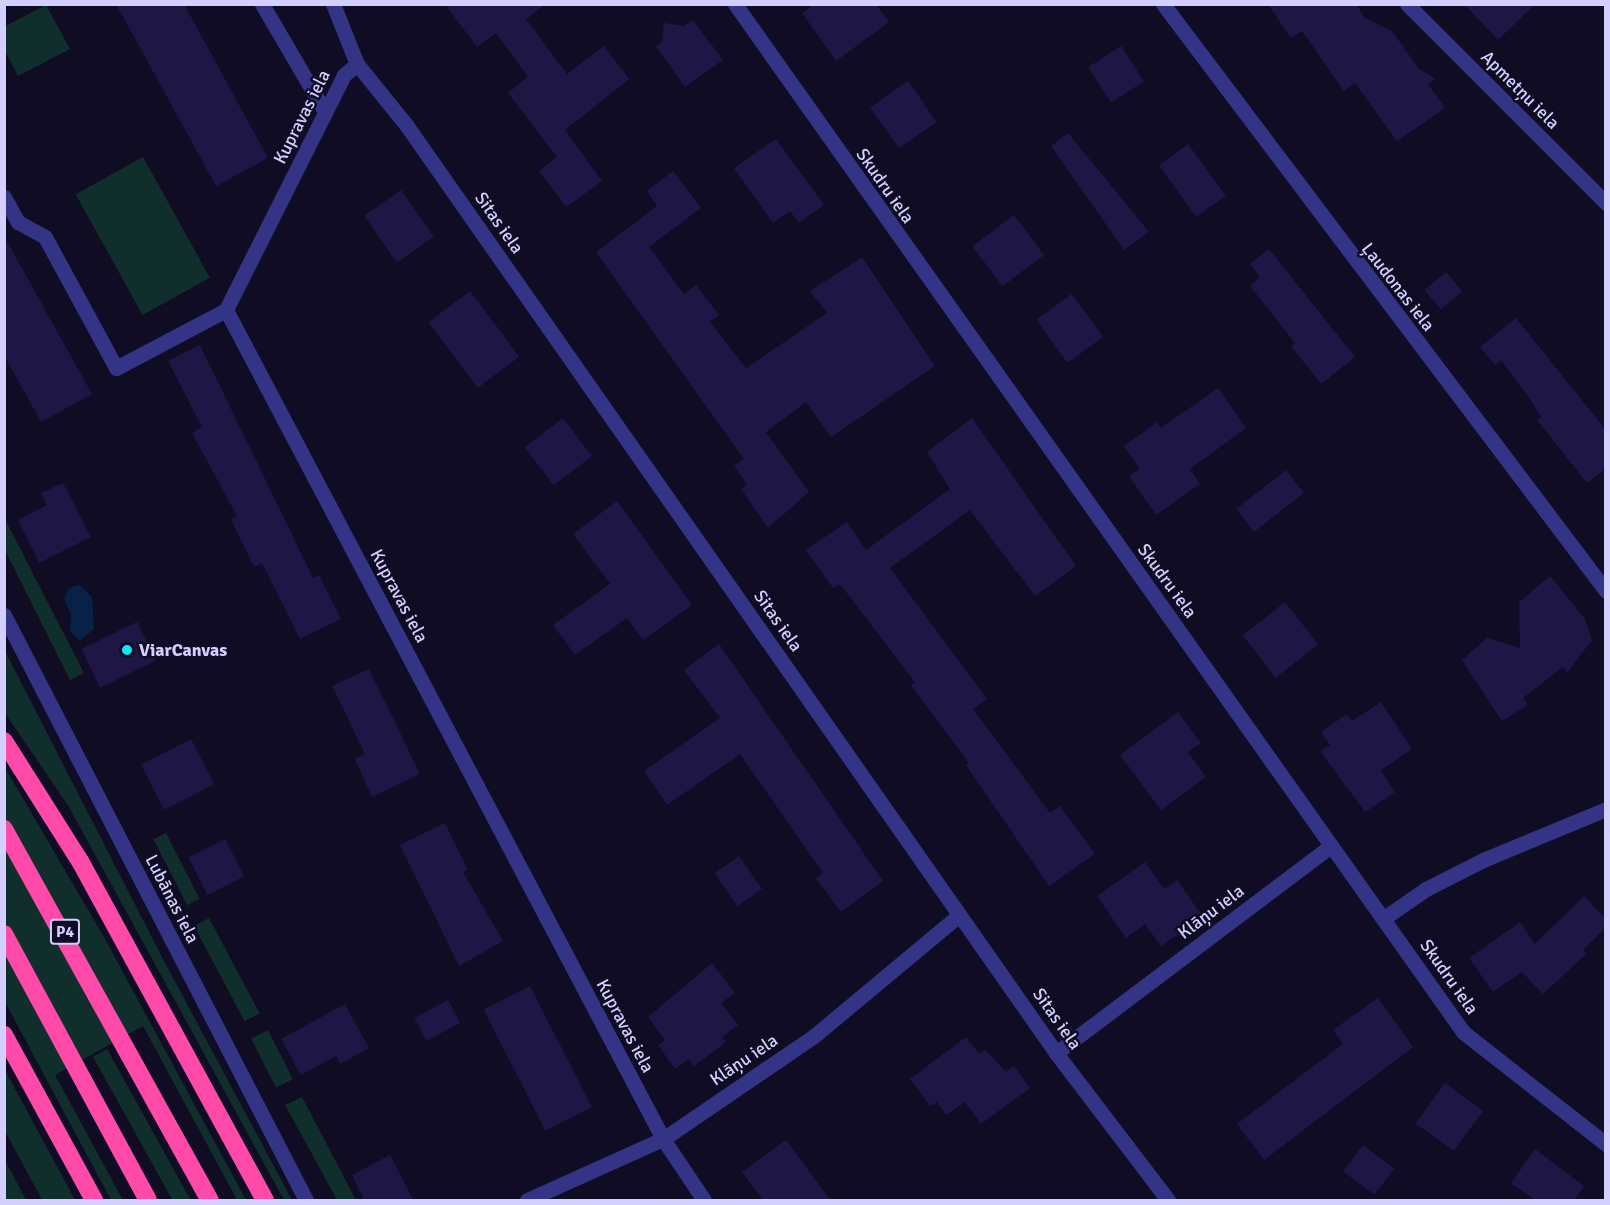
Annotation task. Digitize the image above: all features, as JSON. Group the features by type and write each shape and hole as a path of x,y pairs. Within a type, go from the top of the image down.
{"highway":[{"path":"4,741 80,861 265,1200"},
{"name":"P4","path":"4,829 122,1037 210,1200"},
{"path":"4,934 148,1200"},
{"path":"4,1035 94,1200"}],"street":[{"path":"262,4 325,112"},
{"name":"Skudru iela","path":"735,4 1463,1032 1605,1144"},
{"name":"Ļaudonas iela","path":"1163,4 1605,591"},
{"name":"Apmetņu iela","path":"1407,4 1605,203"},
{"name":"Kupravas iela","path":"338,7 357,64 344,75 226,310 663,1139 704,1200"},
{"name":"Sitas iela","path":"357,64 407,126 1056,1053 1168,1200"},
{"path":"4,197 18,222 45,237 116,368 226,310"},
{"name":"Lubānas iela","path":"4,615 306,1200"},
{"path":"1384,918 1426,889 1482,860 1605,809"},
{"name":"Klāņu iela","path":"1056,1053 1331,846"},
{"name":"Klāņu iela","path":"527,1200 663,1139 814,1036 959,915"}],"green space":[{"path":"46,5 70,49 18,76 5,51 5,26"},
{"path":"143,157 210,278 143,315 76,194"},
{"path":"5,519 84,673 70,680 5,550"},
{"path":"4,649 163,959 292,1200 284,1200 69,807 5,713"},
{"path":"4,766 104,937 246,1200 237,1200 143,1026 55,1075 123,1200 111,1200 5,1002"},
{"path":"166,833 200,899 187,905 154,839"},
{"path":"209,918 260,1013 245,1021 194,926"},
{"path":"268,1030 293,1079 276,1088 251,1039"},
{"path":"107,1049 190,1199 172,1200 93,1057"},
{"path":"5,1070 75,1200 42,1200 5,1131"},
{"path":"302,1097 356,1200 337,1200 285,1105"},
{"path":"5,1160 14,1177 26,1200 5,1200"}],"water":[{"path":"79,585 92,597 94,629 80,641 70,631 71,614 64,599 69,588"}],"building":[{"path":"116,4 184,4 268,158 216,186"},
{"path":"445,4 546,4 526,19 567,74 604,46 629,79 565,130 602,181 566,207 539,171 557,157 508,93 528,77 496,33 477,47"},
{"path":"814,4 876,4 889,22 836,61 802,13"},
{"path":"1268,4 1356,4 1365,18 1392,31 1419,69 1436,79 1428,84 1445,108 1397,141 1355,83 1344,91 1302,31 1291,38"},
{"path":"1464,4 1535,4 1498,40"},
{"path":"693,20 723,60 685,87 656,46 662,42 664,23 684,26"},
{"path":"1121,46 1144,81 1111,102 1088,67"},
{"path":"908,81 937,122 899,148 870,107"},
{"path":"1068,133 1149,232 1124,250 1051,146"},
{"path":"776,139 824,205 799,223 790,211 773,223 734,168"},
{"path":"1188,144 1226,196 1196,217 1159,165"},
{"path":"673,171 701,208 649,247 684,294 696,285 719,315 710,322 746,368 827,313 810,291 862,257 935,366 831,437 806,402 766,432 809,492 768,528 741,489 747,484 734,466 744,459 596,252 657,206 647,191"},
{"path":"401,190 434,237 397,263 364,216"},
{"path":"1014,215 1044,255 1003,286 972,246"},
{"path":"4,236 92,394 41,422 4,355"},
{"path":"1269,249 1355,357 1321,384 1291,346 1295,343 1250,286 1260,277 1250,264"},
{"path":"1446,272 1462,291 1441,309 1425,290"},
{"path":"470,291 519,356 478,388 428,322"},
{"path":"1072,294 1103,337 1068,363 1036,320"},
{"path":"1516,318 1605,429 1605,469 1587,483 1537,420 1541,417 1501,360 1495,365 1480,347"},
{"path":"200,345 313,578 319,575 341,619 300,639 262,563 254,567 231,519 237,516 192,433 202,427 168,361"},
{"path":"1218,388 1246,428 1190,469 1200,484 1156,515 1129,476 1140,469 1124,446 1157,422 1161,428"},
{"path":"563,418 592,456 554,485 525,447"},
{"path":"972,418 1076,566 1035,596 970,510 890,568 987,699 973,709 1050,813 1060,806 1095,854 1049,886 966,765 969,763 911,685 915,682 840,584 833,588 806,550 847,522 866,550 950,489 927,452"},
{"path":"1286,470 1304,493 1254,532 1236,509"},
{"path":"63,483 91,537 39,563 18,520 47,505 41,493"},
{"path":"617,501 692,605 643,640 627,618 575,655 553,625 610,584 573,534"},
{"path":"1550,576 1585,619 1592,640 1567,673 1563,667 1523,698 1528,705 1502,721 1462,660 1487,638 1520,648 1519,602"},
{"path":"1285,602 1318,645 1276,678 1242,635"},
{"path":"137,622 156,661 100,688 81,649"},
{"path":"719,644 883,881 841,912 816,878 823,873 740,754 667,805 644,771 720,718 684,670"},
{"path":"369,669 420,774 372,797 355,759 365,754 332,686"},
{"path":"1381,702 1412,749 1381,770 1395,792 1365,812 1320,751 1330,745 1321,732 1347,714 1352,721"},
{"path":"1178,712 1201,743 1188,752 1206,777 1161,810 1120,755"},
{"path":"191,739 214,784 164,810 141,764"},
{"path":"445,823 468,870 463,872 503,941 459,966 400,845"},
{"path":"225,839 244,876 208,895 188,858"},
{"path":"739,856 762,889 737,906 714,873"},
{"path":"1145,862 1164,889 1177,880 1203,917 1161,946 1145,924 1126,938 1097,896"},
{"path":"1584,896 1605,918 1605,928 1583,950 1586,954 1543,994 1522,972 1493,992 1469,958 1520,922 1535,944"},
{"path":"712,963 735,993 721,1003 738,1025 722,1037 726,1042 694,1066 688,1059 675,1069 658,1045 665,1040 648,1017"},
{"path":"530,986 592,1107 545,1131 484,1010"},
{"path":"1378,998 1413,1047 1264,1160 1237,1124 1343,1044 1333,1030"},
{"path":"448,1000 460,1023 427,1041 414,1018"},
{"path":"345,1004 369,1048 340,1064 336,1056 301,1075 281,1039"},
{"path":"966,1037 979,1054 985,1050 1006,1072 1014,1066 1030,1088 981,1124 965,1102 946,1115 937,1102 930,1106 910,1079"},
{"path":"1445,1083 1483,1111 1454,1151 1416,1123"},
{"path":"786,1140 830,1200 763,1200 742,1172"},
{"path":"1363,1145 1394,1168 1374,1195 1343,1171"},
{"path":"1535,1149 1584,1186 1574,1200 1535,1200 1511,1183"},
{"path":"390,1155 413,1200 364,1200 352,1175"}],"place":[{"name":"ViarCanvas","path":"127,650"}]}
